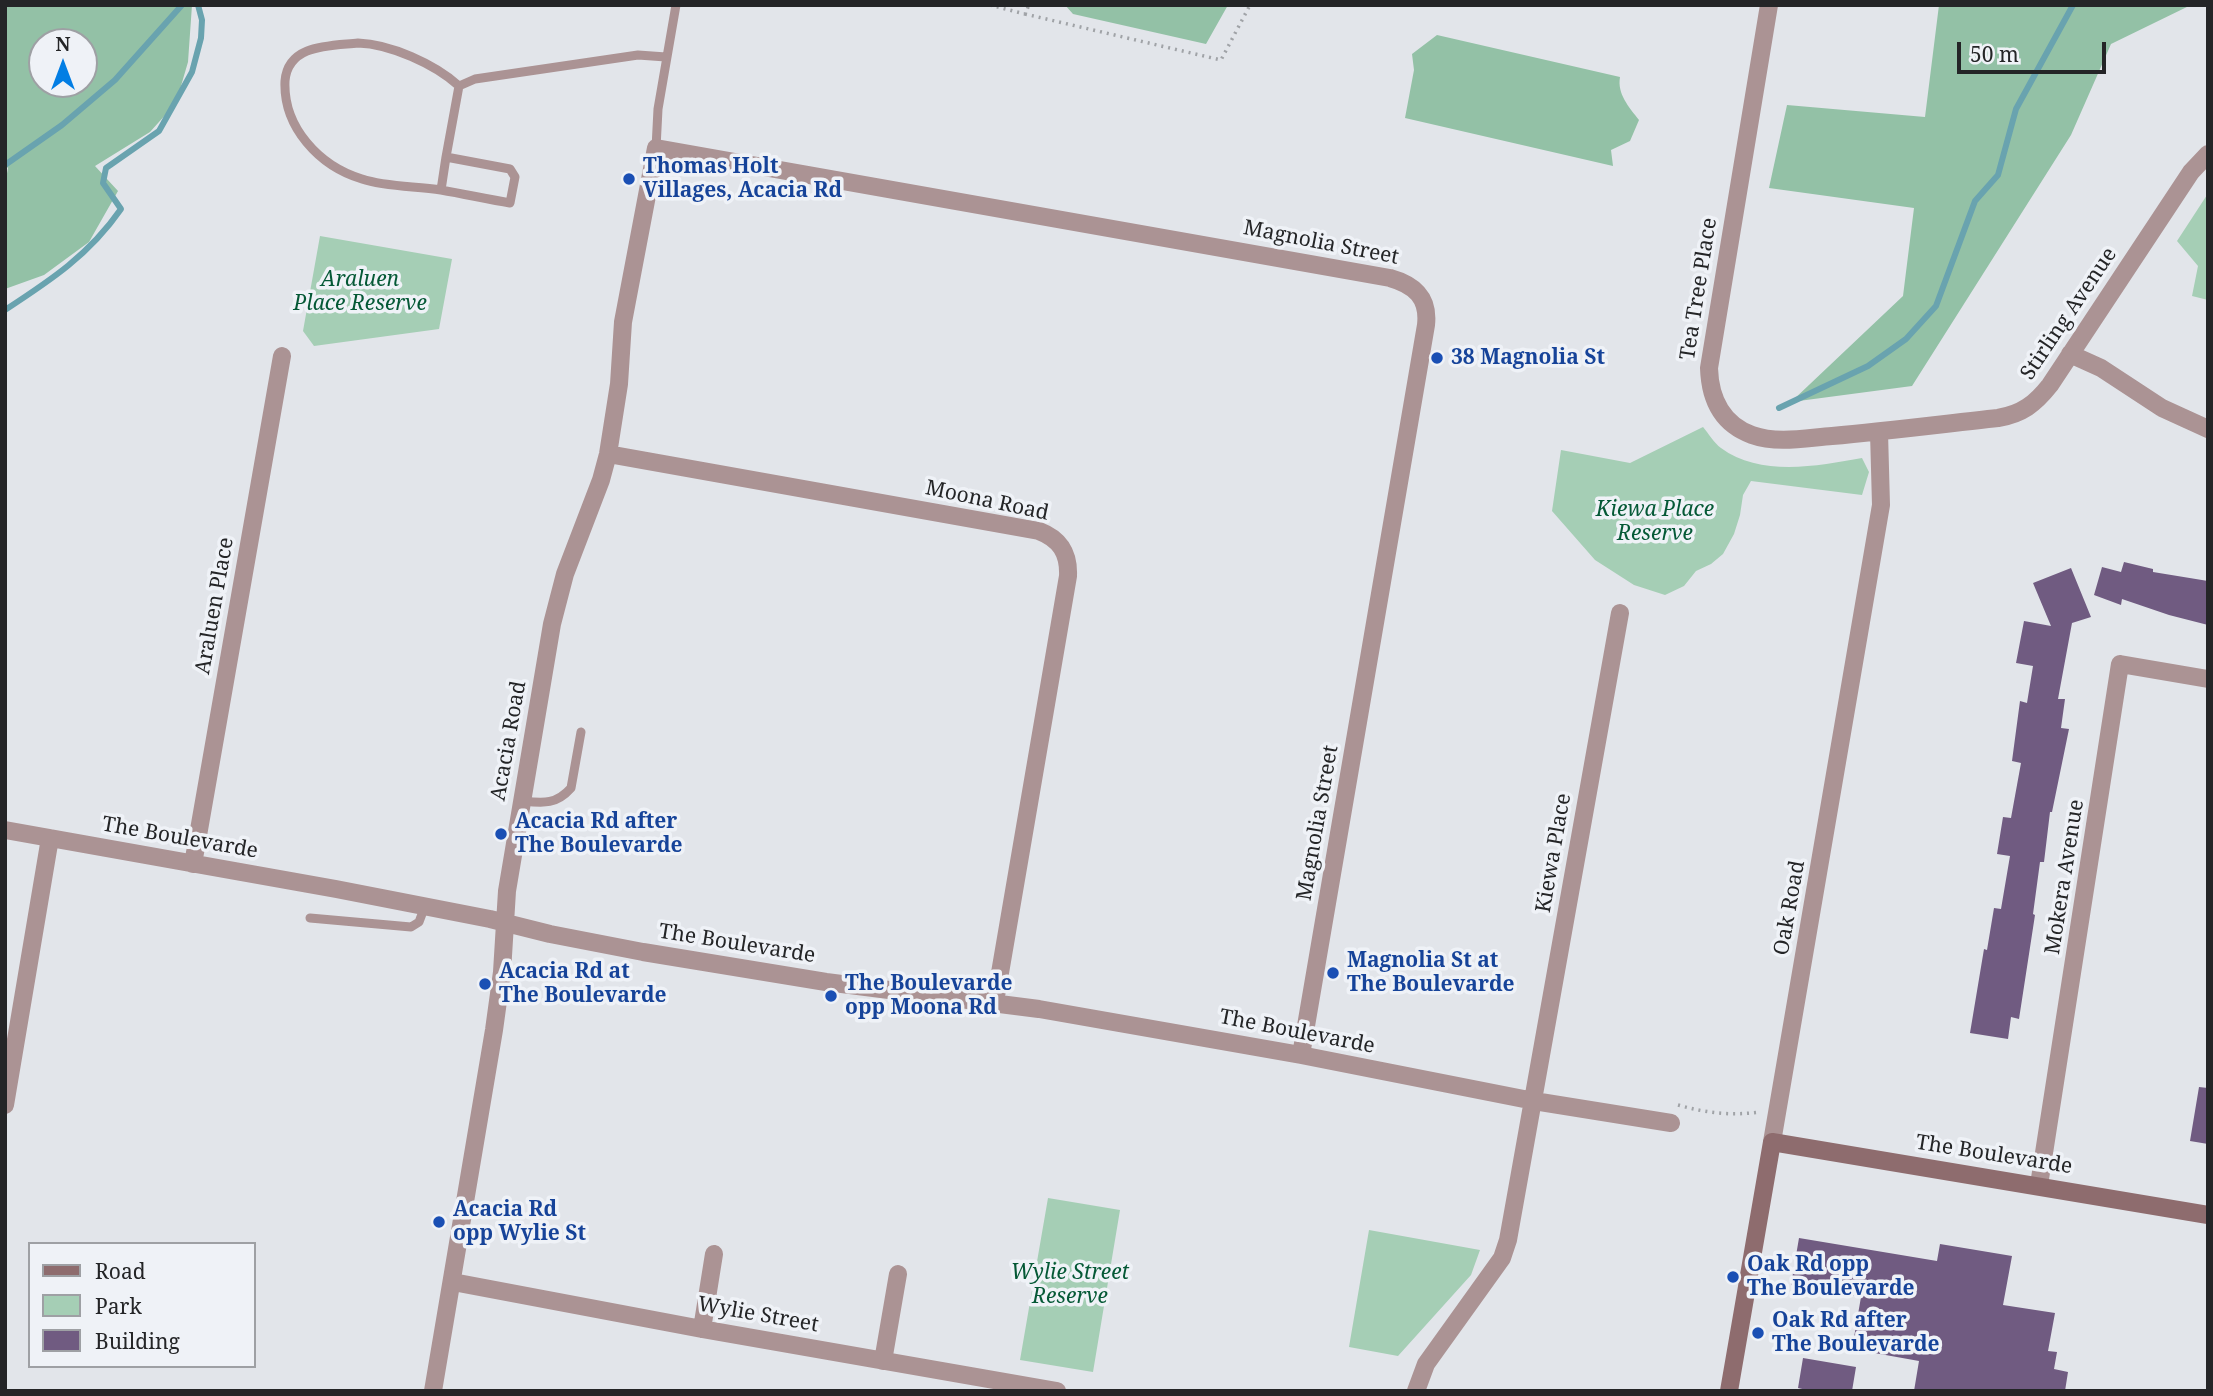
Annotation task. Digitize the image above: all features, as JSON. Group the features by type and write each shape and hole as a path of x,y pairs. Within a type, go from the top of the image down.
{"street":[{"name":"Tea Tree Place","path":"1769,5 1711,346 1711,393 1723,416 1731,424 1752,435 1788,439 1879,432"},
{"name":"Acacia Road","path":"433,1391 494,1030 502,972 507,891 556,607 608,454 619,384 623,322 656,148"},
{"name":"Magnolia Street","path":"656,148 1390,278 1405,282 1415,288 1422,297 1426,309 1426,325 1301,1055"},
{"name":"Stirling Avenue","path":"1879,432 2015,415 2040,398 2191,172 2208,153"},
{"path":"2070,354 2101,368 2162,408 2208,429"},
{"name":"Araluen Place","path":"193,864 282,356"},
{"name":"Oak Road","path":"1729,1391 1877,531 1882,483 1879,432"},
{"name":"Moona Road","path":"608,454 1039,531 1059,544 1066,554 1068,576 995,1003"},
{"name":"Kiewa Place","path":"1416,1391 1426,1364 1502,1258 1508,1240 1619,613"},
{"name":"Mokera Avenue","path":"2039,1185 2120,664 2208,679"},
{"name":"The Boulevarde","path":"5,830 425,906 550,934 750,970 995,1003 1301,1055 1534,1101 1671,1123"},
{"path":"5,1105 50,838"},
{"name":"The Boulevarde","path":"1772,1142 2208,1215"},
{"path":"702,1329 714,1254"},
{"path":"883,1360 898,1274"},
{"name":"Wylie Street","path":"453,1282 1057,1391"}],"lane":[{"path":"656,148 658,109 676,5"},
{"path":"446,157 510,169 514,177 510,203 441,190 363,180 320,157 295,127 290,116 286,103 285,80 296,56 314,48 358,43 384,47 421,62 444,72 459,86"},
{"path":"459,86 475,79 638,55 666,57"},
{"path":"441,190 459,86"},
{"path":"522,801 548,804 571,789 581,732"},
{"path":"310,918 411,927 419,922 425,906"}],"path":[{"path":"990,5 1221,60 1250,5"},
{"path":"1025,14 1029,5"},
{"path":"1671,1123 1675,1104 1701,1111 1738,1115 1777,1110"}],"green space":[{"path":"5,5 192,5 188,62 176,103 150,132 95,166 118,191 89,242 44,275 5,289 5,184 8,168 5,165"},
{"path":"1065,5 1228,5 1206,44 1073,14"},
{"path":"1939,5 2191,5 2111,44 2071,135 1912,386 1791,402 1903,296 1914,208 1769,188 1787,105 1925,117"},
{"path":"1437,35 1620,77 1622,95 1639,120 1630,141 1611,150 1613,166 1405,118 1414,70 1412,54"},
{"path":"2207,195 2208,300 2192,296 2198,266 2177,241"},
{"name":"Araluen Place Reserve","path":"320,236 452,259 439,329 314,346 303,331"},
{"name":"Kiewa Place Reserve","path":"1703,427 1721,448 1753,463 1790,467 1862,458 1869,472 1862,495 1751,481 1743,495 1734,534 1723,554 1696,571 1684,586 1665,595 1634,585 1595,560 1552,511 1561,450 1630,463"},
{"name":"Wylie Street Reserve","path":"1048,1198 1120,1210 1093,1372 1020,1360"},
{"path":"1369,1230 1480,1250 1471,1275 1398,1356 1349,1347"}],"building":[{"path":"2124,562 2153,569 2153,572 2208,581 2208,625 2122,599 2121,605 2094,595 2102,567 2121,572"},
{"path":"2071,568 2091,617 2072,623 2058,699 2065,699 2061,728 2069,729 2050,812 2044,862 2040,862 2019,1019 2011,1017 2008,1039 1970,1033 1984,949 1987,950 1994,908 2001,909 2010,856 1997,854 2003,817 2011,818 2021,763 2012,761 2020,701 2027,703 2033,666 2016,663 2024,621 2051,626 2033,583"},
{"path":"2199,1087 2208,1088 2208,1144 2190,1141"},
{"path":"1799,1238 1937,1261 1940,1244 2012,1256 2003,1305 2055,1313 2048,1351 2057,1352 2054,1369 2068,1372 2065,1391 1914,1391 1919,1361 1852,1349 1861,1297 1791,1285"},
{"path":"1803,1358 1856,1367 1852,1391 1811,1391 1798,1388"}],"waterway":[{"path":"5,165 62,125 115,80 182,5"},
{"path":"5,310 82,253 121,209 103,183 106,168 159,131 192,72 201,38 202,20 198,5"},
{"path":"1779,408 1868,366 1906,339 1936,306 1975,201 1998,175 2016,109 2073,5"}],"place":[{"name":"Thomas Holt Villages, Acacia Rd","path":"629,179"},
{"name":"38 Magnolia St","path":"1437,358"},
{"name":"Acacia Rd after The Boulevarde","path":"501,834"},
{"name":"Magnolia St at The Boulevarde","path":"1333,973"},
{"name":"Acacia Rd at The Boulevarde","path":"485,984"},
{"name":"The Boulevarde opp Moona Rd","path":"831,996"},
{"name":"Acacia Rd opp Wylie St","path":"439,1222"},
{"name":"Oak Rd opp The Boulevarde","path":"1733,1277"},
{"name":"Oak Rd after The Boulevarde","path":"1758,1333"}]}
